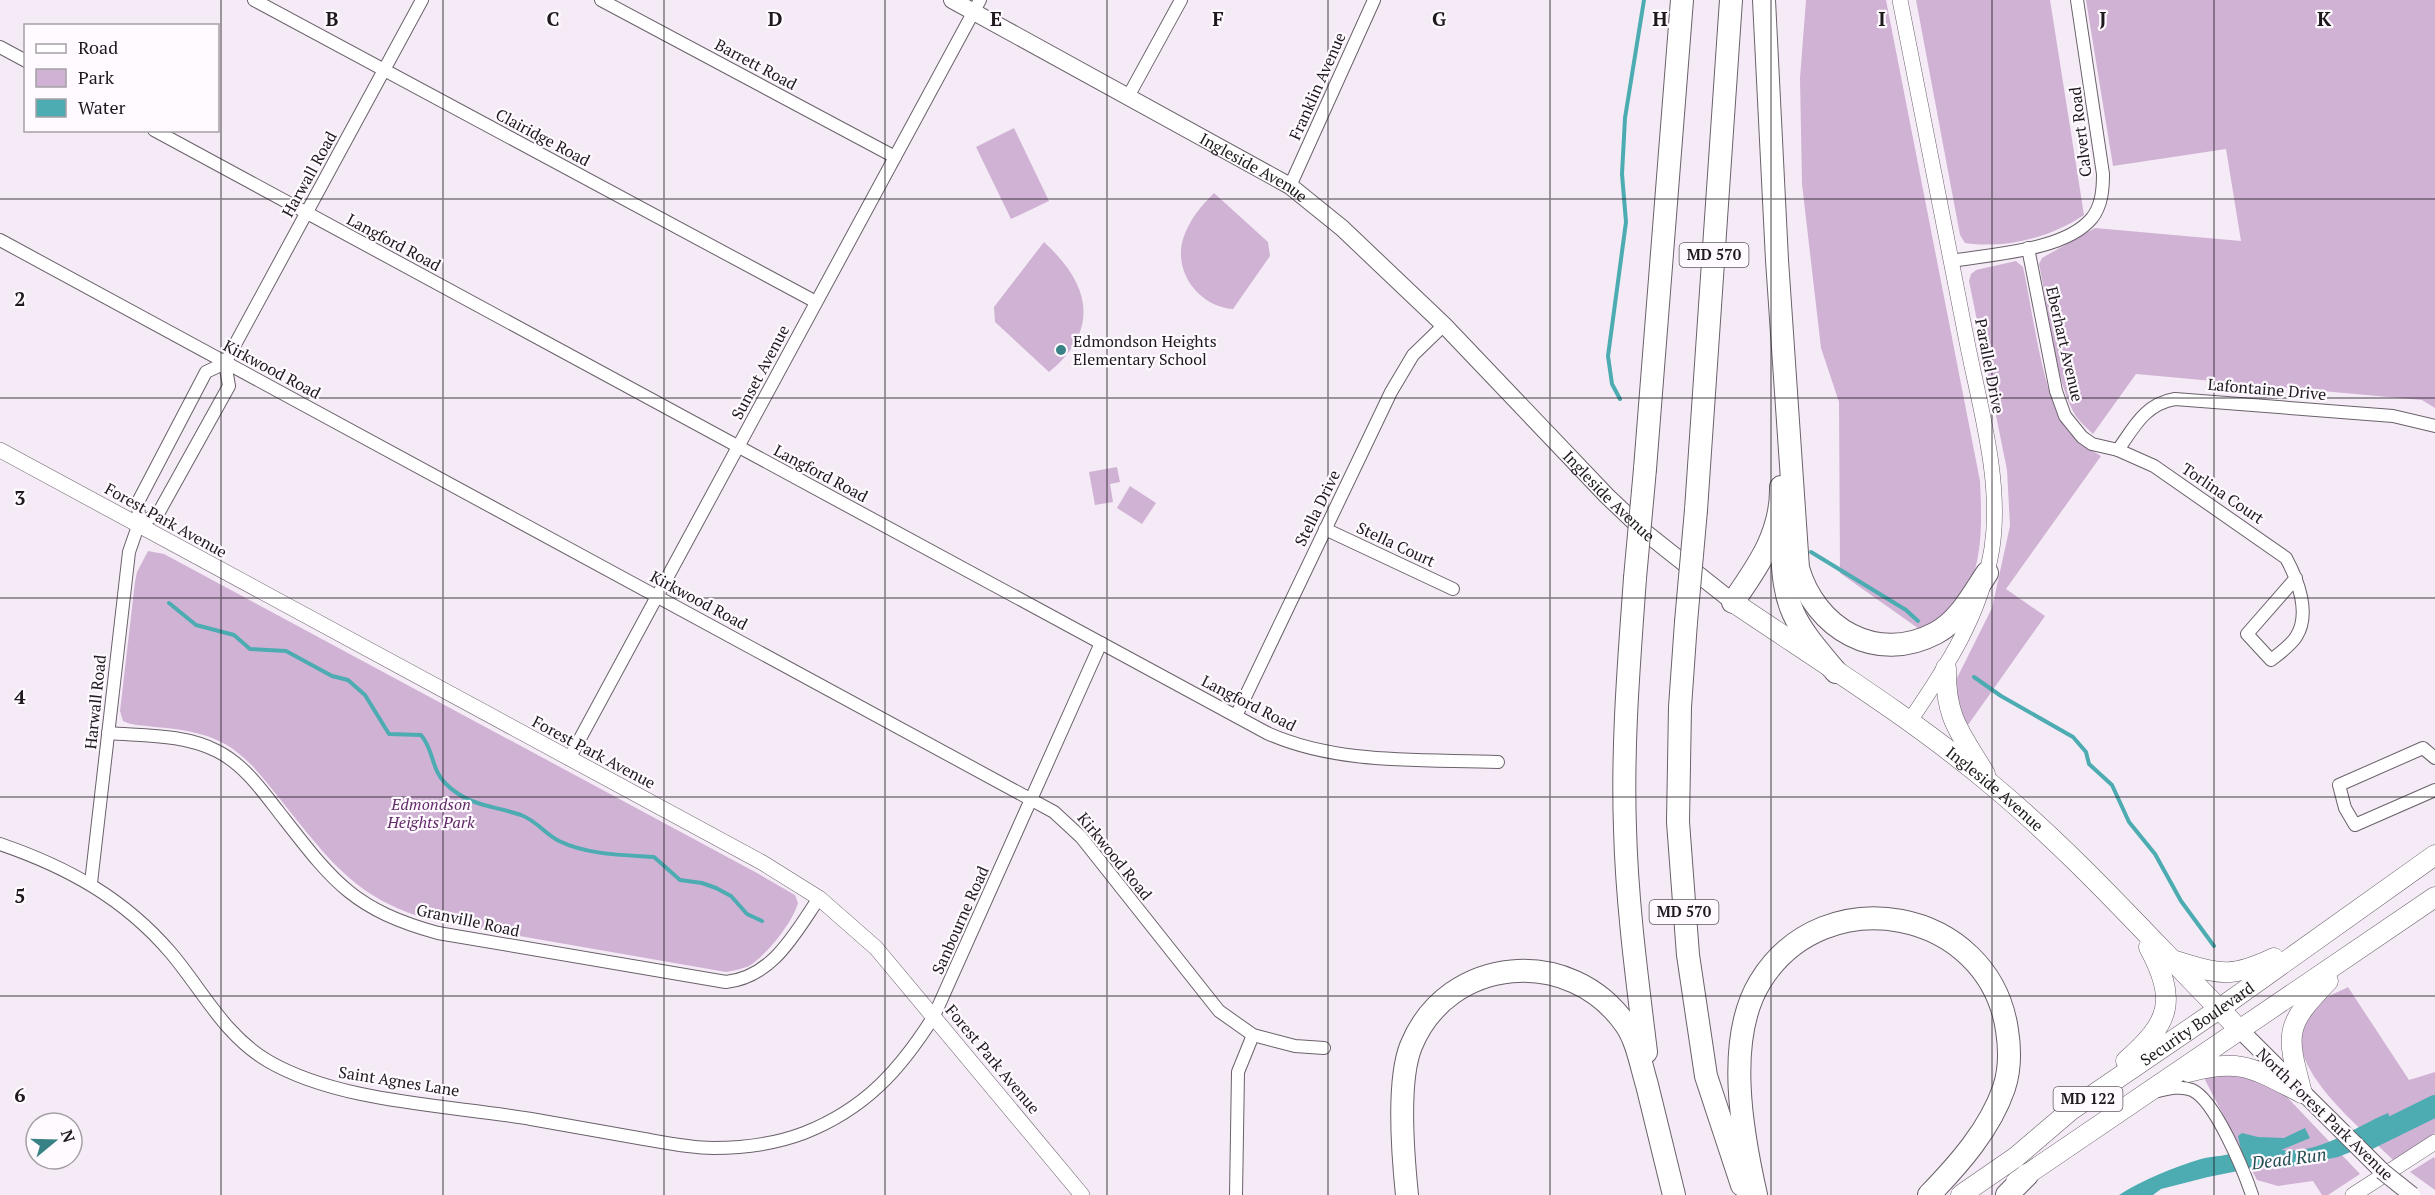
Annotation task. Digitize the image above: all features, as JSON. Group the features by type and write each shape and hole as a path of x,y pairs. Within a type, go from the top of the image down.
{"highway":[{"name":"MD 570","path":"1674,1195 1656,1118 1635,963 1625,830 1626,702 1682,0"},
{"name":"MD 570","path":"1731,0 1680,707 1678,822 1688,955 1706,1076 1746,1195"},
{"path":"1764,0 1777,260 1798,567 1803,585 1812,600 1836,627 1850,635 1882,644 1902,643 1936,633 1947,624 1961,611 1987,573"},
{"path":"1777,260 1784,582 1788,601 1800,629 1836,672"},
{"path":"1733,602 1768,550 1782,504"},
{"path":"1756,1195 1748,1159 1740,1090 1744,1027 1760,982 1774,963 1811,934 1834,923 1879,918 1904,921 1927,928 1964,951 1987,976 2005,1017 2008,1061 2004,1086 1997,1105 1984,1130 1929,1195"},
{"path":"1407,1195 1404,1084 1411,1047 1425,1022 1444,1000 1485,976 1524,969 1541,971 1573,980 1594,991 1627,1026 1640,1058 1656,1118"},
{"path":"2007,1195 2027,1175"}],"main road":[{"name":"Ingleside Avenue","path":"952,0 976,6 1290,186 1342,228 1444,325 1607,496 1646,533 1733,602 1909,722 1991,784 2240,1030"},
{"path":"1946,668 1946,691 1951,717 1991,784"},
{"name":"Security Boulevard","path":"1961,1195 2016,1157 2071,1110 2219,1009 2435,855"},
{"name":"Security Boulevard","path":"1997,1195 2435,897"},
{"path":"2071,1110 2140,1049 2164,1014 2166,986 2163,972 2139,929"},
{"path":"2170,960 2214,972 2240,973 2315,939"},
{"path":"2307,1098 2291,1048 2294,1022 2301,1009 2357,951"},
{"name":"North Forest Park Avenue","path":"2240,1030 2382,1171 2412,1195"},
{"path":"2171,1078 2227,1064 2256,1070 2307,1098"}],"street":[{"name":"Clairidge Road","path":"254,0 816,302"},
{"name":"Harwall Road","path":"91,883 129,552 138,526 139,501 206,372 225,363 422,0"},
{"name":"Barrett Road","path":"601,0 895,157"},
{"path":"1129,95 1181,0"},
{"name":"Franklin Avenue","path":"1290,186 1374,0"},
{"name":"Parallel Drive","path":"1900,0 1952,261 1993,489 1992,547 1979,601 1946,668 1909,722"},
{"name":"Calvert Road","path":"1952,261 2052,242 2081,228 2092,217 2103,193 2095,110 2077,0"},
{"name":"Sunset Avenue","path":"569,759 976,6"},
{"path":"0,47 24,60"},
{"name":"Langford Road","path":"158,132 1236,716 1288,742 1330,752 1388,758 1498,762"},
{"name":"Kirkwood Road","path":"0,240 1032,799 1067,823 1206,996 1234,1024 1253,1035 1295,1046 1324,1048"},
{"name":"Eberhart Avenue","path":"2028,248 2060,405 2082,437 2103,448 2118,450"},
{"name":"Stella Drive","path":"1236,716 1405,367 1424,343 1444,325"},
{"path":"138,526 159,513 229,386 225,363"},
{"name":"Lafontaine Drive","path":"2118,450 2143,414 2162,401 2175,399 2392,416 2435,426"},
{"name":"Forest Park Avenue","path":"0,450 763,863 819,898 876,948 1082,1195"},
{"name":"Torlina Court","path":"2118,450 2154,466 2286,558 2296,578 2303,608 2302,622 2297,635 2271,660 2247,634 2296,578"},
{"name":"Stella Court","path":"1325,529 1453,590"},
{"name":"Sanbourne Road","path":"771,1142 803,1133 830,1121 867,1098 904,1061 934,1016 1101,643"},
{"name":"Granville Road","path":"108,733 186,740 218,751 233,761 260,788 321,866 340,885 376,912 395,921 438,933 726,982 740,980 765,968 790,940 819,898"},
{"path":"2435,758 2423,748 2339,785 2346,808 2355,825 2435,790"},
{"name":"Saint Agnes Lane","path":"0,844 54,864 91,883 118,902 172,954 211,1008 249,1047 291,1073 315,1083 344,1091 682,1145 711,1148 771,1142"},
{"path":"1236,1195 1238,1072 1253,1035"},
{"path":"2149,1093 2164,1089 2191,1090 2208,1104 2252,1195"},
{"path":"2353,1195 2435,1142"}],"green space":[{"path":"1806,0 1886,0 1980,481 1979,552 1969,585 1961,600 1949,613 1922,631 1840,573 1839,402 1821,348 1802,184 1800,78"},
{"path":"1916,0 2050,0 2084,215 2057,230 2027,240 1996,244 1965,243 1960,235"},
{"path":"2086,0 2435,0 2435,408 2422,400 2136,374 2093,434 2078,419 2066,394 2056,358 2039,264 2042,258 2095,228 2241,241 2226,149 2113,166"},
{"path":"1014,128 1049,201 1011,219 976,147"},
{"path":"1214,193 1268,242 1270,256 1233,309 1221,307 1200,295 1186,276 1182,264 1181,252 1186,232 1196,214"},
{"path":"1044,242 1072,274 1080,290 1083,307 1082,323 1077,339 1066,356 1049,372 995,322 994,307"},
{"path":"2016,261 2023,267 2044,374 2057,413 2073,436 2101,456 2006,589 2045,616 1968,725 1960,713 1955,694 1956,680 1992,608 2010,526 2007,470 1969,281 1971,274 1976,270"},
{"path":"1117,467 1120,482 1110,484 1113,502 1095,505 1089,472"},
{"path":"1130,486 1156,503 1142,524 1117,508"},
{"name":"Edmondson Heights Park","path":"148,551 164,554 757,873 795,895 798,903 791,919 771,947 756,961 749,966 726,972 439,922 411,914 366,891 314,842 262,776 233,749 200,734 134,725 123,721 120,711 135,582 137,572"},
{"path":"2348,987 2409,1080 2435,1072 2435,1133 2393,1160 2325,1092 2311,1071 2302,1050 2300,1030 2308,1011 2321,1000"},
{"path":"2236,1073 2259,1077 2286,1096 2360,1174 2328,1195 2322,1195 2313,1181 2278,1186 2257,1180 2203,1076"},
{"path":"2434,1157 2435,1159 2435,1190 2410,1172"}],"water":[{"name":"Dead Run","path":"2388,1113 2396,1134 2338,1157 2284,1168 2263,1166 2208,1177 2161,1189 2153,1195 2119,1195 2148,1179 2180,1166 2241,1150 2238,1136 2242,1133 2258,1137 2284,1138 2305,1128 2310,1138 2281,1150 2296,1150 2336,1139"}],"waterway":[{"path":"1620,399 1612,384 1608,356 1626,222 1622,174 1625,118 1644,0"},
{"path":"1811,552 1906,610 1918,621"},
{"path":"169,603 196,625 234,635 250,649 286,651 332,676 348,680 365,695 389,734 421,735 440,778 463,797 521,815 570,846 606,854 654,857 680,880 702,883 716,888 731,896 747,914 762,921"},
{"path":"1974,677 2001,696 2073,737 2086,752 2089,764 2112,785 2129,822 2155,854 2181,901 2214,946"},
{"name":"Dead Run","path":"2366,1140 2435,1106"}],"place":[{"name":"Edmondson Heights Elementary School","path":"1061,350"}]}
